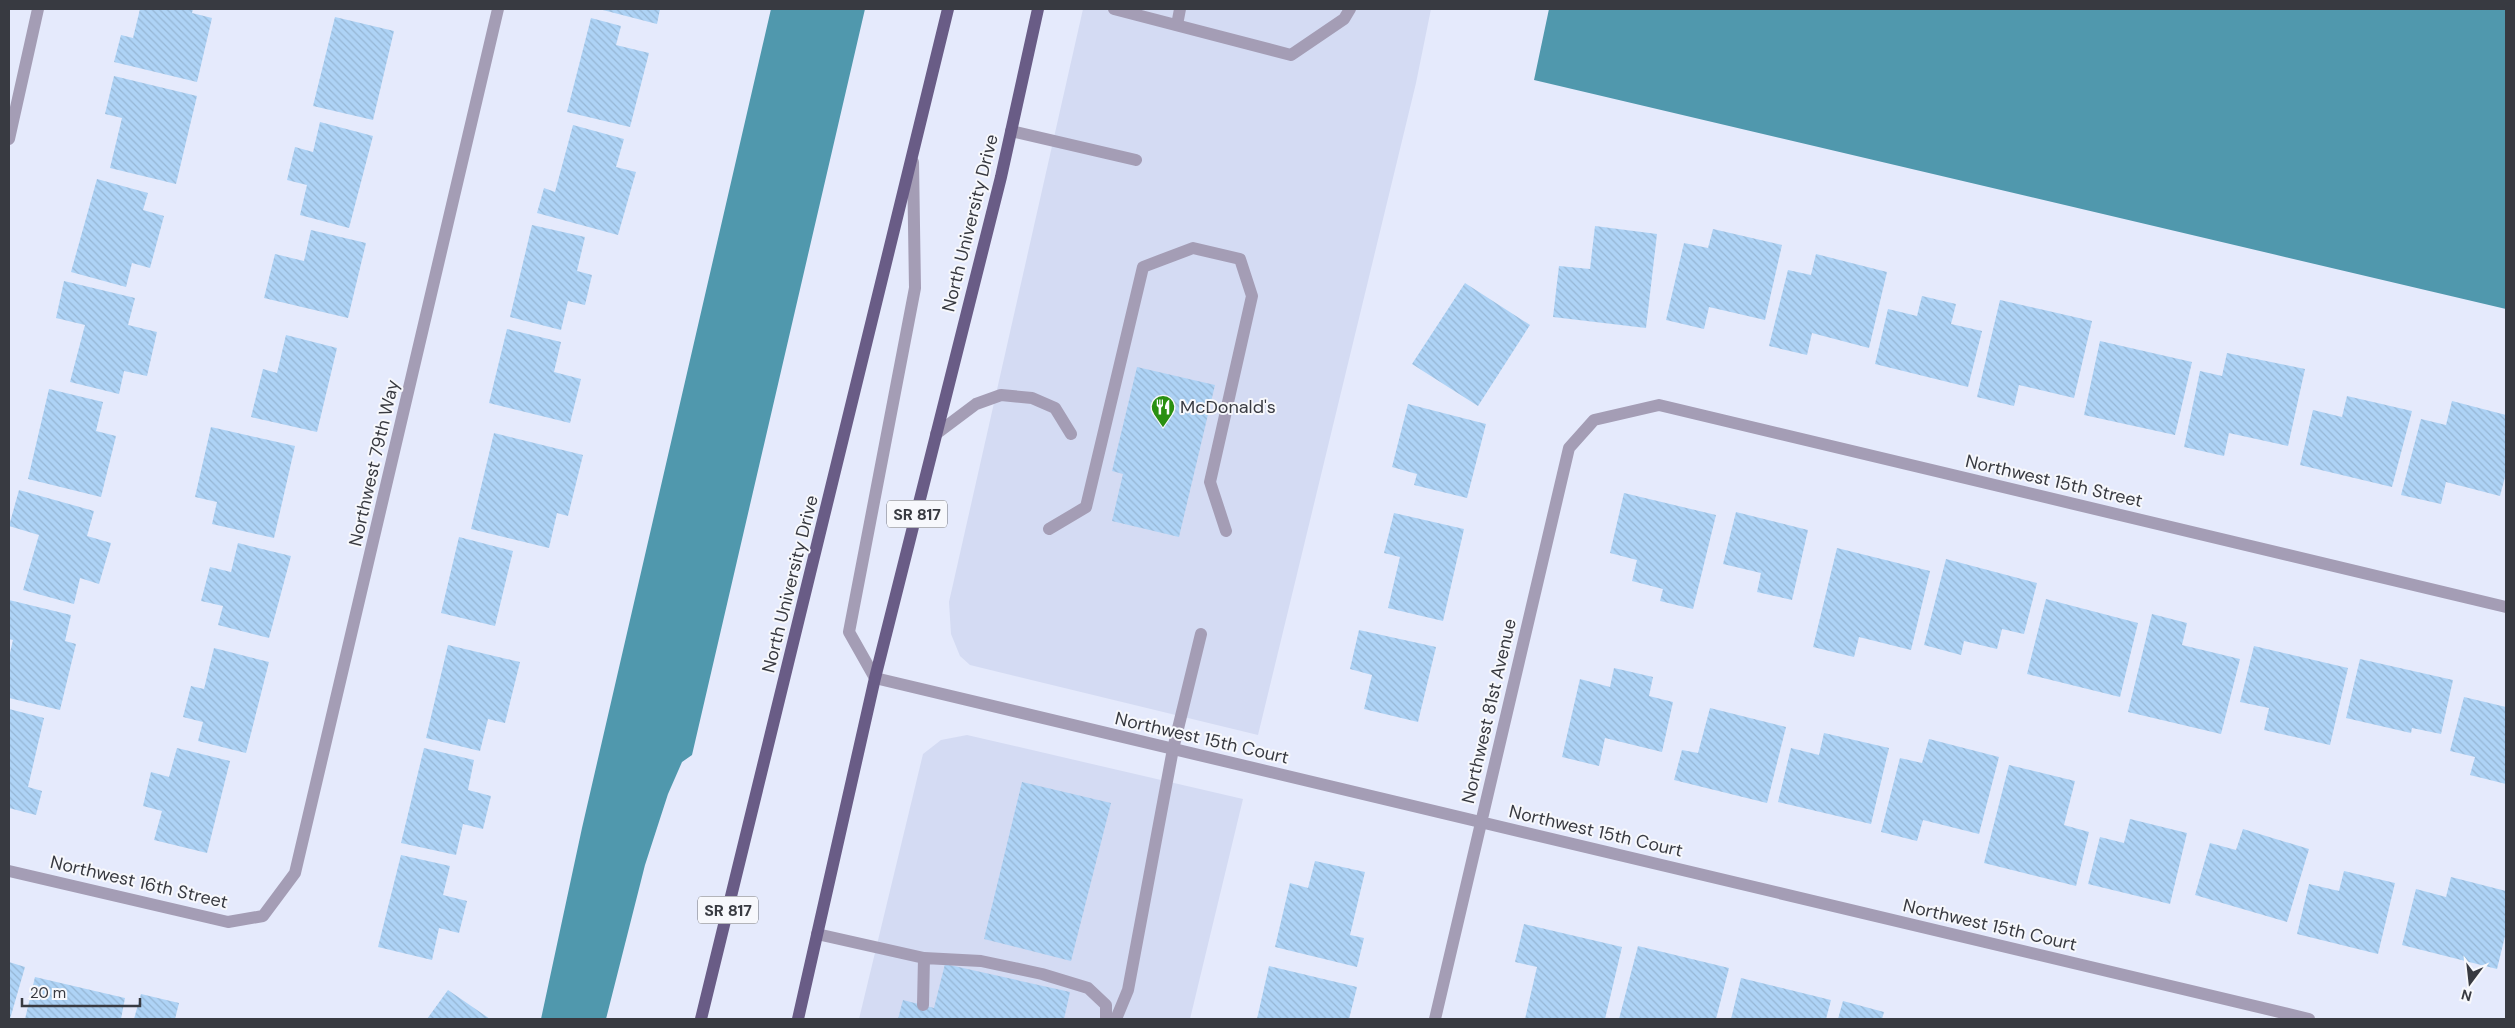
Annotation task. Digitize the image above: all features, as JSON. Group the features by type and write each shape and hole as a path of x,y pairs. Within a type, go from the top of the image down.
{"main road":[{"name":"North University Drive","path":"701,1019 948,9"},
{"name":"North University Drive","path":"798,1019 875,678 1011,131 1038,9"}],"street":[{"path":"9,139 38,9"},
{"name":"Northwest 79th Way","path":"263,916 295,873 498,9"},
{"path":"1114,9 1290,55 1344,19 1350,9"},
{"path":"1177,25 1180,9"},
{"path":"1011,131 1136,160"},
{"name":"North University Drive","path":"875,678 849,632 914,288 913,157"},
{"path":"1049,529 1086,507 1143,267 1193,248 1240,259 1252,296 1210,482 1226,531"},
{"path":"936,434 976,404 1001,395 1032,398 1055,408 1071,434"},
{"name":"Northwest 15th Street","path":"1594,420 1660,405 2506,607"},
{"name":"Northwest 81st Avenue","path":"1435,1019 1569,448 1594,420"},
{"path":"1116,1019 1128,990 1173,749 1201,634"},
{"name":"Northwest 15th Court","path":"875,678 2309,1019"},
{"name":"Northwest 16th Street","path":"9,871 228,922 263,916"},
{"path":"817,934 924,958 981,960 1042,974 1088,988 1106,1005 1106,1019"},
{"path":"923,1005 924,958"}],"shaded area":[{"path":"1083,9 1431,9 1416,83 1258,735 970,665 960,656 951,634 949,602"},
{"path":"967,735 1243,799 1190,1019 859,1019 923,754 941,740"}],"water":[{"path":"771,9 865,9 692,755 682,762 668,794 645,865 606,1019 541,1019 582,828"},
{"path":"1549,9 2506,9 2506,309 1534,80"}],"building":[{"path":"140,9 193,9 192,13 212,18 197,82 114,62 121,35 133,38"},
{"path":"599,9 660,9 657,24"},
{"path":"335,17 394,31 373,120 313,106"},
{"path":"591,18 621,26 616,45 649,53 630,127 567,112"},
{"path":"114,76 197,96 176,184 110,168 122,118 105,114"},
{"path":"320,122 373,136 349,228 300,215 307,185 287,180 295,147 313,152"},
{"path":"573,125 624,139 616,167 636,172 618,235 537,213 544,188 555,192"},
{"path":"97,179 148,193 143,210 164,216 150,268 132,263 126,287 71,272"},
{"path":"532,225 585,237 577,271 592,275 585,305 568,301 561,330 510,317"},
{"path":"1595,226 1657,234 1646,328 1553,317 1559,266 1590,269"},
{"path":"1713,229 1782,245 1765,320 1709,307 1704,329 1666,320 1684,243 1708,248"},
{"path":"311,230 366,243 348,318 264,298 275,254 304,261"},
{"path":"1816,254 1887,272 1869,348 1812,333 1807,355 1769,346 1788,270 1811,275"},
{"path":"64,281 135,298 128,325 157,332 147,376 124,371 119,394 70,382 85,325 56,318"},
{"path":"1465,283 1530,325 1478,406 1412,364"},
{"path":"1922,296 1956,304 1951,324 1982,331 1968,387 1875,364 1888,309 1917,316"},
{"path":"2000,300 2092,321 2074,398 2019,385 2014,406 1977,397"},
{"path":"507,329 561,342 554,372 581,379 570,423 489,403"},
{"path":"286,335 337,348 317,432 251,417 263,369 277,373"},
{"path":"2100,341 2192,362 2175,435 2084,415"},
{"path":"2227,353 2305,369 2288,446 2229,433 2224,456 2184,447 2200,371 2222,376"},
{"name":"McDonald's","path":"1137,367 1215,385 1179,537 1112,521 1123,474 1112,471"},
{"path":"49,389 103,402 96,431 116,436 101,497 28,479"},
{"path":"2347,396 2412,411 2392,487 2300,465 2313,410 2342,417"},
{"path":"2452,401 2506,415 2506,473 2500,496 2446,482 2441,504 2401,495 2421,419 2446,425"},
{"path":"1408,404 1486,424 1467,498 1414,485 1417,474 1392,467"},
{"path":"211,427 295,446 274,538 212,524 217,502 195,497"},
{"path":"494,433 583,455 568,516 557,513 549,548 471,529"},
{"path":"19,490 94,511 87,536 111,543 99,584 80,578 74,604 23,590 39,535 9,526"},
{"path":"1624,493 1716,515 1693,609 1660,601 1663,589 1632,581 1637,560 1610,553"},
{"path":"1736,512 1808,530 1792,600 1757,592 1761,573 1723,564"},
{"path":"1394,513 1464,529 1443,621 1388,608 1400,557 1384,553"},
{"path":"459,537 513,551 495,626 441,613"},
{"path":"238,543 291,556 269,638 218,625 223,606 201,601 210,567 231,572"},
{"path":"1837,548 1930,571 1911,650 1859,637 1854,657 1813,647"},
{"path":"1946,559 2037,583 2024,634 2002,629 1997,649 1964,641 1961,655 1924,645"},
{"path":"2046,599 2138,623 2120,697 2027,674"},
{"path":"9,600 71,615 65,641 76,644 60,710 9,698 9,657 13,640 9,639"},
{"path":"2152,614 2187,623 2182,645 2240,659 2221,734 2128,712"},
{"path":"1359,630 1436,647 1418,722 1364,709 1372,675 1350,669"},
{"path":"448,645 520,662 505,723 488,719 480,751 426,738"},
{"path":"2254,646 2348,668 2330,745 2264,730 2269,708 2240,702"},
{"path":"214,648 269,662 246,753 198,741 203,722 183,717 191,686 204,689"},
{"path":"2360,659 2453,680 2441,734 2412,728 2411,733 2346,718"},
{"path":"1614,668 1653,677 1649,696 1673,702 1662,752 1605,738 1599,766 1562,757 1580,679 1610,687"},
{"path":"2464,697 2506,707 2506,784 2470,775 2475,757 2450,751"},
{"path":"1710,708 1786,727 1767,803 1674,780 1682,750 1698,753"},
{"path":"9,709 44,718 28,787 42,791 36,815 9,808"},
{"path":"1824,733 1889,748 1871,824 1778,802 1791,748 1819,755"},
{"path":"1929,739 1999,757 1979,834 1923,820 1917,841 1881,832 1900,758 1922,763"},
{"path":"177,748 230,761 207,853 154,840 162,811 143,806 151,772 169,777"},
{"path":"424,748 474,760 468,790 491,796 483,829 463,824 456,855 401,843"},
{"path":"2009,765 2075,781 2064,825 2089,832 2076,886 1984,863"},
{"path":"1022,782 1111,803 1071,961 984,939"},
{"path":"2130,819 2187,833 2170,904 2088,884 2100,837 2124,843"},
{"path":"2243,829 2309,849 2287,922 2195,895 2210,843 2236,850"},
{"path":"401,855 450,866 443,895 467,901 459,933 439,928 432,960 378,947"},
{"path":"1315,861 1365,872 1350,935 1364,938 1357,967 1275,947 1290,883 1308,888"},
{"path":"2344,871 2395,883 2378,954 2297,934 2309,884 2339,891"},
{"path":"2451,877 2506,891 2506,932 2497,969 2402,945 2416,889 2446,897"},
{"path":"1524,924 1622,947 1605,1019 1525,1019 1537,967 1515,962"},
{"path":"1638,946 1729,968 1716,1019 1619,1019"},
{"path":"9,962 25,967 10,1019 9,1019"},
{"path":"945,964 1070,992 1064,1019 898,1019 903,1000 934,1008"},
{"path":"1269,966 1357,987 1349,1019 1257,1019"},
{"path":"35,977 125,998 121,1019 25,1019"},
{"path":"1741,978 1831,1000 1826,1019 1731,1019"},
{"path":"448,990 490,1019 427,1019"},
{"path":"141,994 179,1003 175,1019 134,1019"},
{"path":"1843,1001 1884,1012 1882,1019 1838,1019"}],"place":[{"name":"McDonald's","path":"1163,428"}]}
